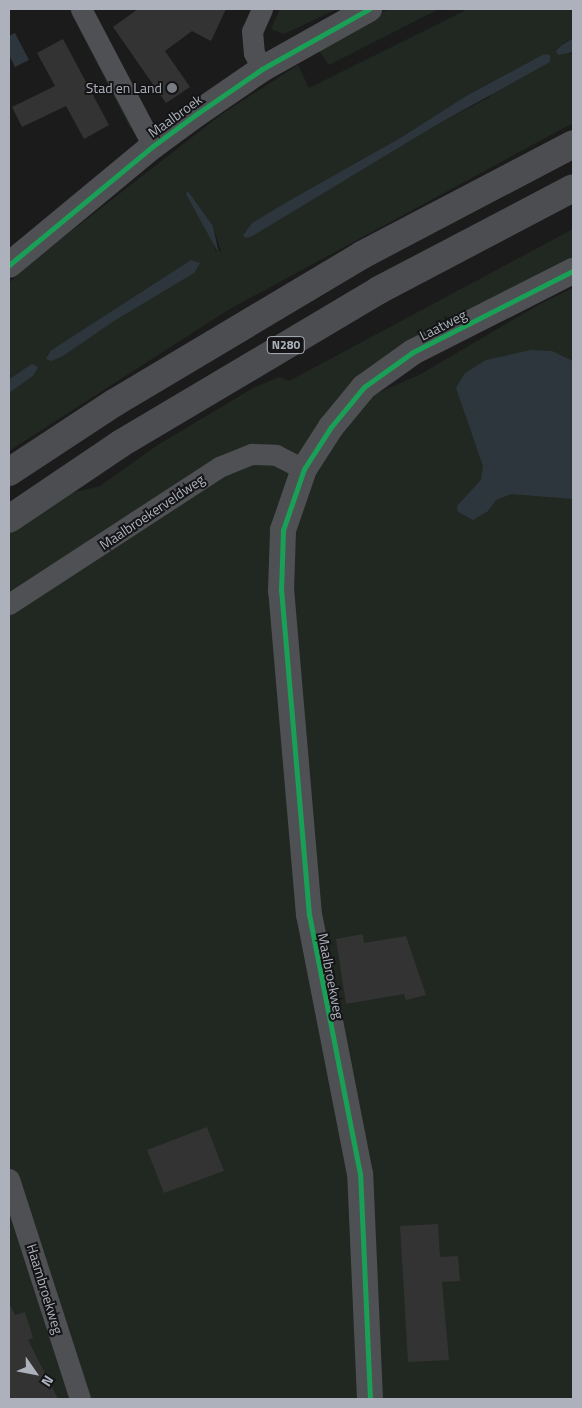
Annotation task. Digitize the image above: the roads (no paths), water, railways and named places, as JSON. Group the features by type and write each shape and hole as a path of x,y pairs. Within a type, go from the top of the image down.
{"highway":[{"path":"9,472 139,388 362,255 573,144"},
{"name":"N280","path":"9,519 120,444 363,299 573,188"}],"street":[{"path":"81,9 153,146"},
{"path":"262,9 252,32 254,53 262,69"},
{"name":"Maalbroek","path":"9,265 153,146 262,69 370,9"},
{"name":"Laatweg","path":"304,469 331,427 364,387 413,352 573,270"},
{"name":"Maalbroekerveldweg","path":"9,604 219,467 252,454 276,455 304,469"},
{"name":"Maalbroekweg","path":"304,469 283,530 281,591 309,915 360,1174 370,1399"},
{"name":"Haambroekweg","path":"9,1179 80,1399"}],"place":[{"name":"Stad en Land","path":"172,88"}]}
